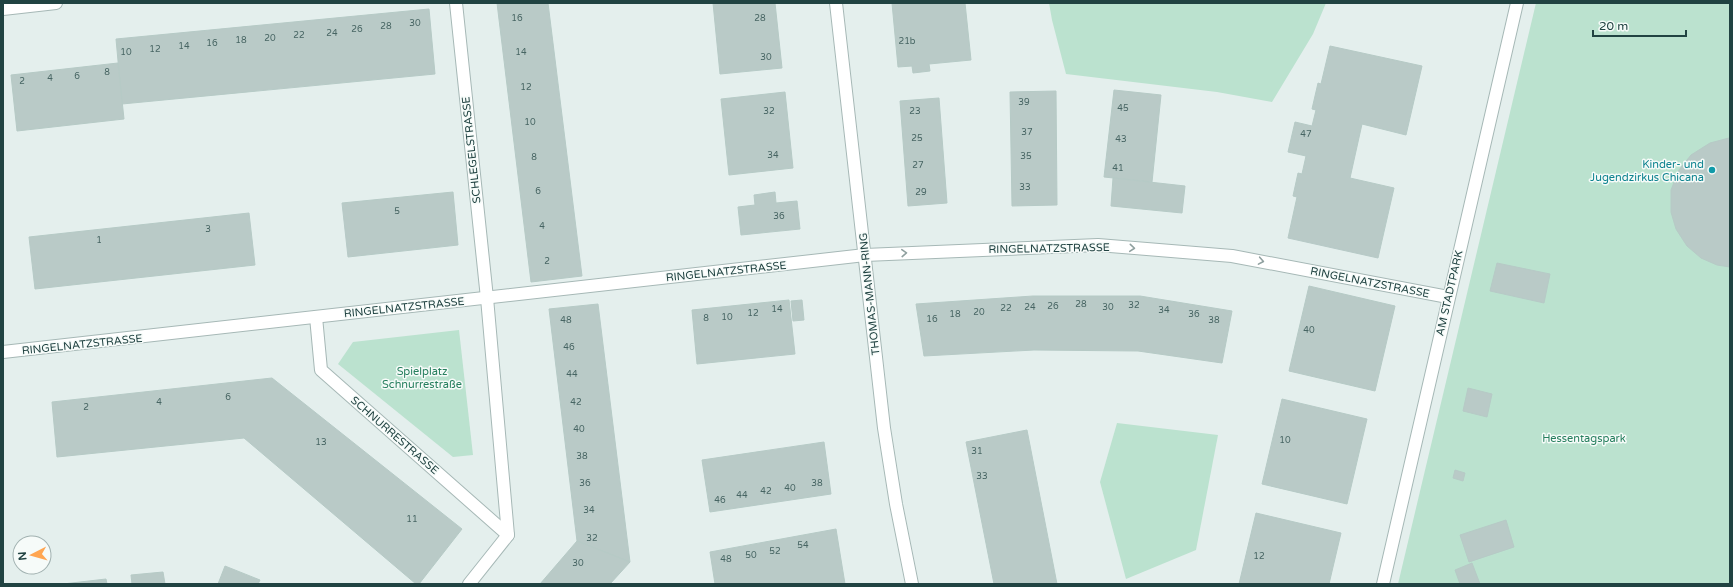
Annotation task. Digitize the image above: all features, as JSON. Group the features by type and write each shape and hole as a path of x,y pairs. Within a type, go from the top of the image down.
{"street":[{"path":"3,9 56,3"},
{"name":"SCHLEGELSTRASSE","path":"456,3 486,298"},
{"name":"THOMAS-MANN-RING","path":"836,3 884,428 896,504 912,584"},
{"name":"AM STADTPARK","path":"1383,584 1448,296 1517,3"},
{"name":"RINGELNATZSTRASSE","path":"3,352 865,255 1098,245 1232,256 1448,296"},
{"path":"469,584 508,535 486,298"},
{"name":"SCHNURRESTRASSE","path":"316,317 321,370 508,535"}],"green space":[{"path":"1049,3 1326,3 1313,34 1272,102 1217,92 1066,74"},
{"name":"Hessentagspark","path":"1536,3 1730,3 1730,584 1398,584"},
{"name":"Spielplatz Schnurrestraße","path":"459,330 473,455 453,457 338,364 353,342"},
{"path":"1117,423 1218,435 1196,550 1126,579 1100,482"}],"building":[{"path":"497,3 548,3 582,276 531,282"},
{"path":"713,3 775,3 782,68 720,74"},
{"path":"892,3 965,3 971,60 929,64 930,71 913,73 912,66 898,67"},
{"path":"429,9 435,74 122,104 116,39"},
{"path":"1330,46 1422,66 1406,135 1362,124 1350,178 1394,188 1378,258 1288,238 1297,197 1293,196 1298,173 1302,174 1306,156 1288,152 1295,122 1312,126 1316,110 1312,109 1318,83 1321,84"},
{"path":"118,63 124,119 17,131 11,75"},
{"path":"1114,90 1161,95 1152,182 1104,177"},
{"path":"1056,91 1057,205 1012,206 1010,92"},
{"path":"785,92 793,168 729,175 721,99"},
{"path":"939,98 947,203 908,206 900,101"},
{"path":"1730,138 1730,267 1717,265 1701,258 1687,246 1676,229 1671,212 1671,190 1679,170 1691,155 1710,143"},
{"path":"1113,178 1185,186 1182,213 1111,206"},
{"path":"453,192 458,245 348,257 342,203"},
{"path":"775,192 776,203 797,201 800,229 741,235 738,207 755,205 754,195"},
{"path":"249,213 255,265 35,289 29,237"},
{"path":"1497,263 1550,274 1544,303 1490,291"},
{"path":"1309,286 1395,306 1375,391 1289,371"},
{"path":"1033,296 1140,296 1232,311 1222,363 1138,351 1034,350 924,356 916,304"},
{"path":"789,300 795,354 697,364 692,310"},
{"path":"802,300 804,320 793,321 791,301"},
{"path":"598,304 630,562 577,541 549,309"},
{"path":"272,378 462,529 419,584 416,584 244,438 57,457 52,402"},
{"path":"1468,388 1492,394 1487,417 1463,411"},
{"path":"1282,399 1367,419 1347,504 1262,484"},
{"path":"1027,430 1057,584 994,584 966,442"},
{"path":"824,442 831,494 710,512 702,460"},
{"path":"1455,470 1465,473 1463,481 1453,478"},
{"path":"1256,513 1341,533 1329,584 1239,584"},
{"path":"1506,520 1514,547 1469,562 1460,535"},
{"path":"836,529 845,584 715,584 710,552"},
{"path":"577,541 630,562 610,584 540,584"},
{"path":"1472,563 1480,584 1460,584 1455,570"},
{"path":"225,566 260,580 258,584 218,584"},
{"path":"163,572 165,584 132,584 131,575"},
{"path":"106,579 107,584 63,584"}],"place":[{"name":"Kinder- und Jugendzirkus Chicana","path":"1712,170"}]}
